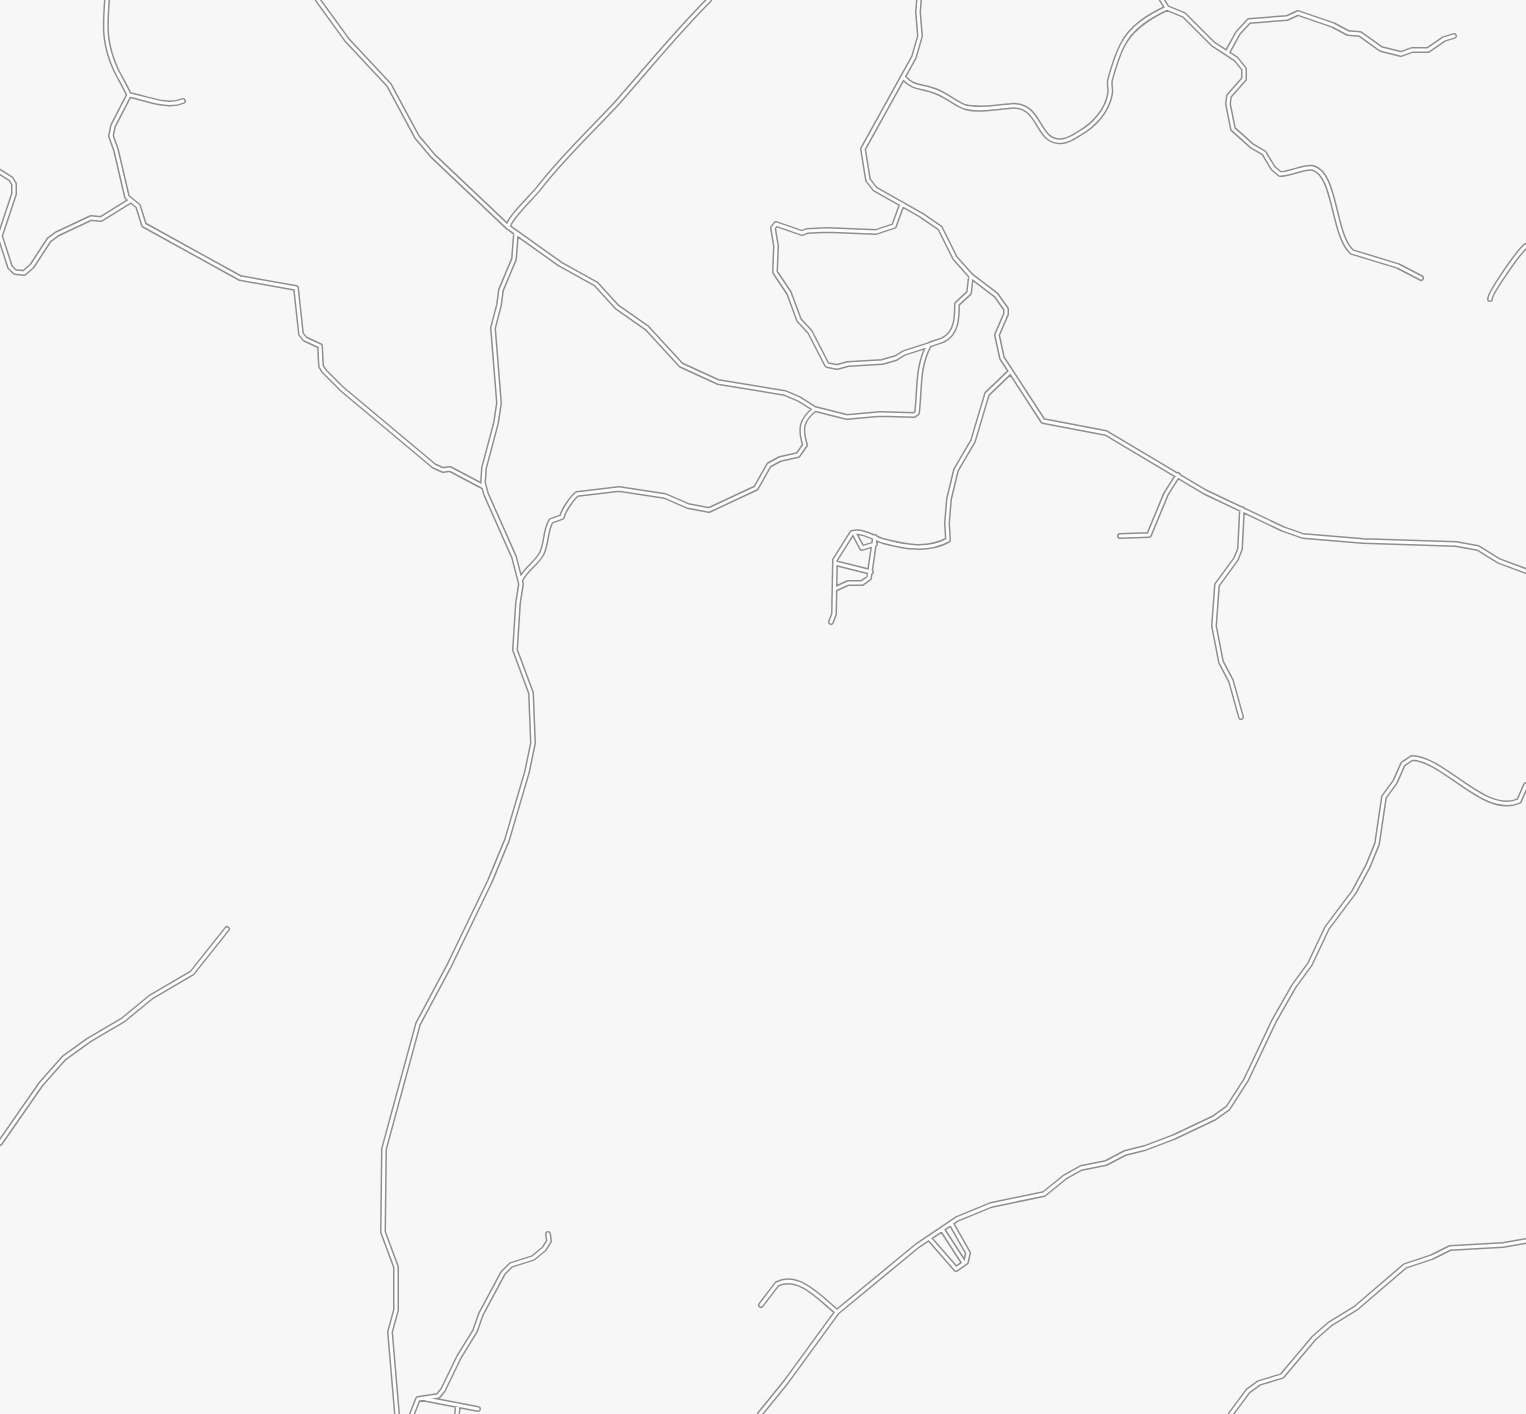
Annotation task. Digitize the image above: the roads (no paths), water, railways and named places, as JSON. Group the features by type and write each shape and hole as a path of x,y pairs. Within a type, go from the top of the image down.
{"street":[{"path":"107,0 104,22 107,42 114,66 129,95"},
{"path":"318,0 347,40 389,85 422,145 508,227 560,264 596,284 618,308 647,328 681,365 718,382 785,393 815,409 850,418 880,414 915,414 920,390 918,380 921,362 929,345"},
{"path":"508,227 511,219 555,168 709,0"},
{"path":"919,0 919,41 914,57 863,151 869,184 940,228 951,252 971,276 993,291 1006,309 997,334 1002,358 1043,421 1106,433 1203,490 1283,529 1303,536 1363,541 1456,544 1478,548 1500,561 1526,571"},
{"path":"1162,0 1167,8 1180,13 1213,44 1242,65 1244,79 1229,96 1228,104 1233,129 1252,146 1264,153 1273,168 1280,174 1293,173 1307,168 1318,171 1326,182 1348,249 1387,261 1421,278"},
{"path":"904,78 915,87 932,90 966,107 985,109 1013,105 1021,107 1036,118 1041,130 1048,137 1058,141 1066,140 1093,125 1104,109 1110,93 1110,82 1124,42 1141,23 1167,8"},
{"path":"1227,53 1238,33 1249,21 1287,18 1298,13 1333,25 1348,33 1360,34 1381,49 1401,54 1412,50 1428,50 1444,39 1454,36"},
{"path":"129,95 146,97 170,105 183,101"},
{"path":"129,95 113,126 111,136 127,197 138,206 146,226 240,278 296,288 301,334 305,339 321,346 321,366 324,371 434,466 441,470 450,469 484,487"},
{"path":"0,172 11,179 14,184 14,194 0,236 10,267 15,272 24,273 32,266 50,240 57,234 91,218 101,219 130,201"},
{"path":"902,204 894,226 878,232 822,230 800,233 774,225 774,270 794,303 799,320 810,332 824,361 829,366 837,367 882,362 945,339 954,327 957,314 956,305 969,293 971,276"},
{"path":"397,1414 390,1332 396,1310 396,1267 384,1237 384,1149 418,1024 450,966 490,881 511,829 533,742 531,693 515,650 518,603 522,589 514,557 484,487 484,468 498,411 493,328 500,305 501,290 514,259 516,233"},
{"path":"1490,299 1491,292 1498,287 1520,251 1526,246"},
{"path":"854,532 923,548 948,540 949,499 956,470 973,441 989,392 1010,372"},
{"path":"520,580 541,554 547,540 546,532 549,524 552,520 563,516 563,510 577,494 619,489 665,496 685,505 709,510 756,488 766,468 774,462 800,453 805,445 802,436 803,426 815,409"},
{"path":"1120,536 1149,535 1166,495 1178,474"},
{"path":"1241,717 1231,681 1221,662 1214,626 1217,585 1236,559 1240,549 1242,509"},
{"path":"854,532 862,548 875,544"},
{"path":"831,622 834,617 835,563 842,548 854,532"},
{"path":"834,589 863,582 869,578 875,537"},
{"path":"835,563 871,572"},
{"path":"760,1414 837,1312 850,1299 951,1223 967,1213 991,1204 1044,1194 1081,1167 1106,1163 1125,1153 1173,1137 1214,1118 1228,1108 1246,1080 1269,1030 1290,993 1310,964 1327,928 1350,897 1368,866 1377,844 1384,797 1408,759 1416,758 1426,761 1449,773 1467,789 1502,802 1519,801 1526,785"},
{"path":"0,1143 41,1084 64,1058 123,1020 145,1000 192,973 227,929"},
{"path":"929,1238 955,1269 964,1263 968,1256 966,1248 951,1223"},
{"path":"942,1230 964,1263"},
{"path":"412,1414 417,1400 441,1393 459,1357 475,1332 481,1314 503,1273 511,1265 533,1258 544,1249 549,1241 548,1234"},
{"path":"1230,1414 1248,1391 1259,1383 1282,1376 1314,1338 1330,1324 1356,1308 1405,1266 1450,1248 1507,1245 1526,1241"},
{"path":"761,1305 777,1284 793,1281 803,1285 837,1312"},
{"path":"422,1398 478,1409"},
{"path":"457,1414 458,1405"}]}
